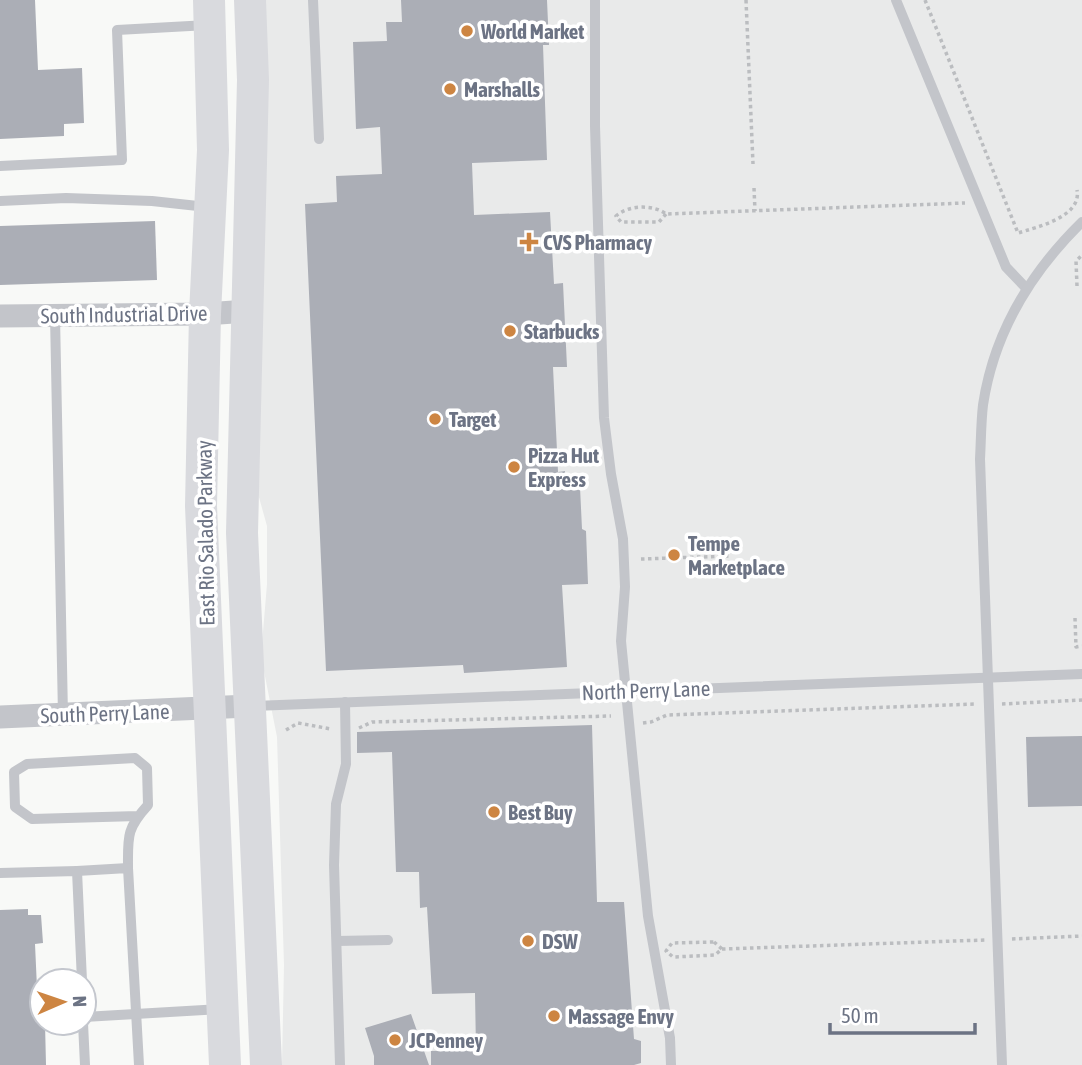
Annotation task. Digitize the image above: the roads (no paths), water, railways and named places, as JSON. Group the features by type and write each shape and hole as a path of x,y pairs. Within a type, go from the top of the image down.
{"main road":[{"name":"East Rio Salado Parkway","path":"250,0 253,80 242,533 266,1065"},
{"name":"East Rio Salado Parkway","path":"209,12 213,150 205,314 201,506 225,1065"}],"street":[{"name":"South Industrial Drive","path":"0,316 205,314 248,311"},
{"name":"North Perry Lane","path":"211,708 249,706"},
{"name":"South Perry Lane","path":"0,718 211,708"}],"lane":[{"path":"313,0 319,139"},
{"path":"595,0 604,418 624,559 621,641 648,916 670,1038 671,1065"},
{"path":"896,0 1006,267 1026,288"},
{"path":"0,166 122,160 117,30 209,12"},
{"path":"0,201 66,198 152,201 211,207"},
{"path":"1002,1065 980,459 983,404 997,349 1026,288 1057,246 1082,222"},
{"path":"55,316 63,715"},
{"name":"North Perry Lane","path":"249,706 1082,674"},
{"path":"340,1065 334,865 336,804 346,764 345,702"},
{"path":"138,816 32,819 15,807 14,772 27,764 135,758 147,768 148,805 128,834 139,1065"},
{"path":"0,873 128,868"},
{"path":"76,871 81,967"},
{"path":"337,942 388,940"},
{"path":"98,1016 223,1009"},
{"path":"84,1037 85,1065"}],"place":[{"name":"World Market","path":"467,31"},
{"name":"Marshalls","path":"450,89"},
{"name":"CVS Pharmacy","path":"529,242"},
{"name":"Starbucks","path":"510,331"},
{"name":"Target","path":"435,419"},
{"name":"Pizza Hut Express","path":"514,467"},
{"name":"Tempe Marketplace","path":"674,555"},
{"name":"Best Buy","path":"494,812"},
{"name":"DSW","path":"528,941"},
{"name":"Massage Envy","path":"554,1016"},
{"name":"JCPenney","path":"395,1040"}]}
